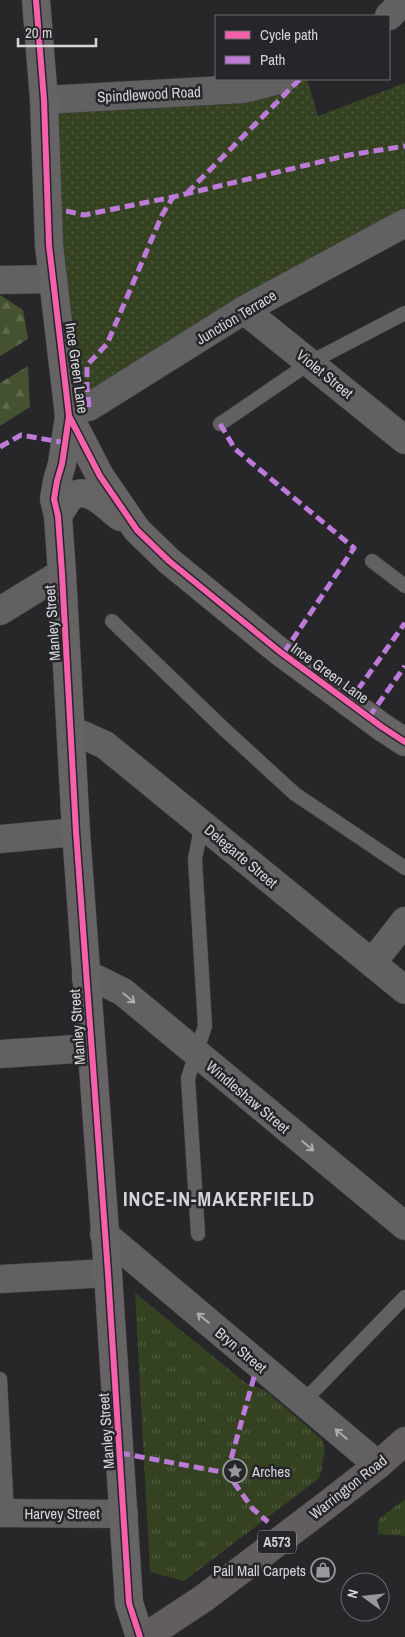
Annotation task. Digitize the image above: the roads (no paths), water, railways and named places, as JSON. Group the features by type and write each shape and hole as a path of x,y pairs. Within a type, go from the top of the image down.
{"main road":[{"name":"Warrington Road","path":"145,1637 204,1598 378,1465 405,1441"}],"street":[{"name":"Ince Green Lane","path":"36,0 44,100 47,211 52,279 69,413 100,476 137,530 169,560 283,654 405,742"},
{"path":"390,15 405,0"},
{"name":"Spindlewood Road","path":"44,100 243,89 279,80"},
{"name":"Junction Terrace","path":"69,413 89,407 244,310 405,223"},
{"path":"0,280 52,279"},
{"name":"Violet Street","path":"244,310 405,440"},
{"name":"Manley Street","path":"69,413 63,459 54,498 58,516 62,573 76,832 108,1272 129,1603 140,1637"},
{"path":"58,516 70,498 80,493 91,495 137,530"},
{"path":"0,610 62,573"},
{"name":"Delegarte Street","path":"72,732 104,745 405,990"},
{"path":"0,839 76,832"},
{"path":"372,963 405,921"},
{"name":"Windleshaw Street","path":"86,978 97,979 122,992 405,1226"},
{"path":"0,1054 91,1048"},
{"name":"Bryn Street","path":"104,1234 378,1465"},
{"path":"0,1278 108,1272"},
{"name":"Harvey Street","path":"4,1513 124,1514"}],"lane":[{"path":"220,424 310,362 405,313"},
{"path":"372,561 405,586"},
{"path":"112,621 224,729 295,794 405,868"},
{"path":"198,1234 188,1078 205,1026 195,859 202,823"},
{"path":"303,1402 405,1297"},
{"path":"0,1379 4,1513"}],"place":[{"name":"Arches","path":"235,1471"},
{"name":"Pall Mall Carpets","path":"323,1570"}],"district":[{"name":"INCE-IN-MAKERFIELD","path":"219,1198"}]}
